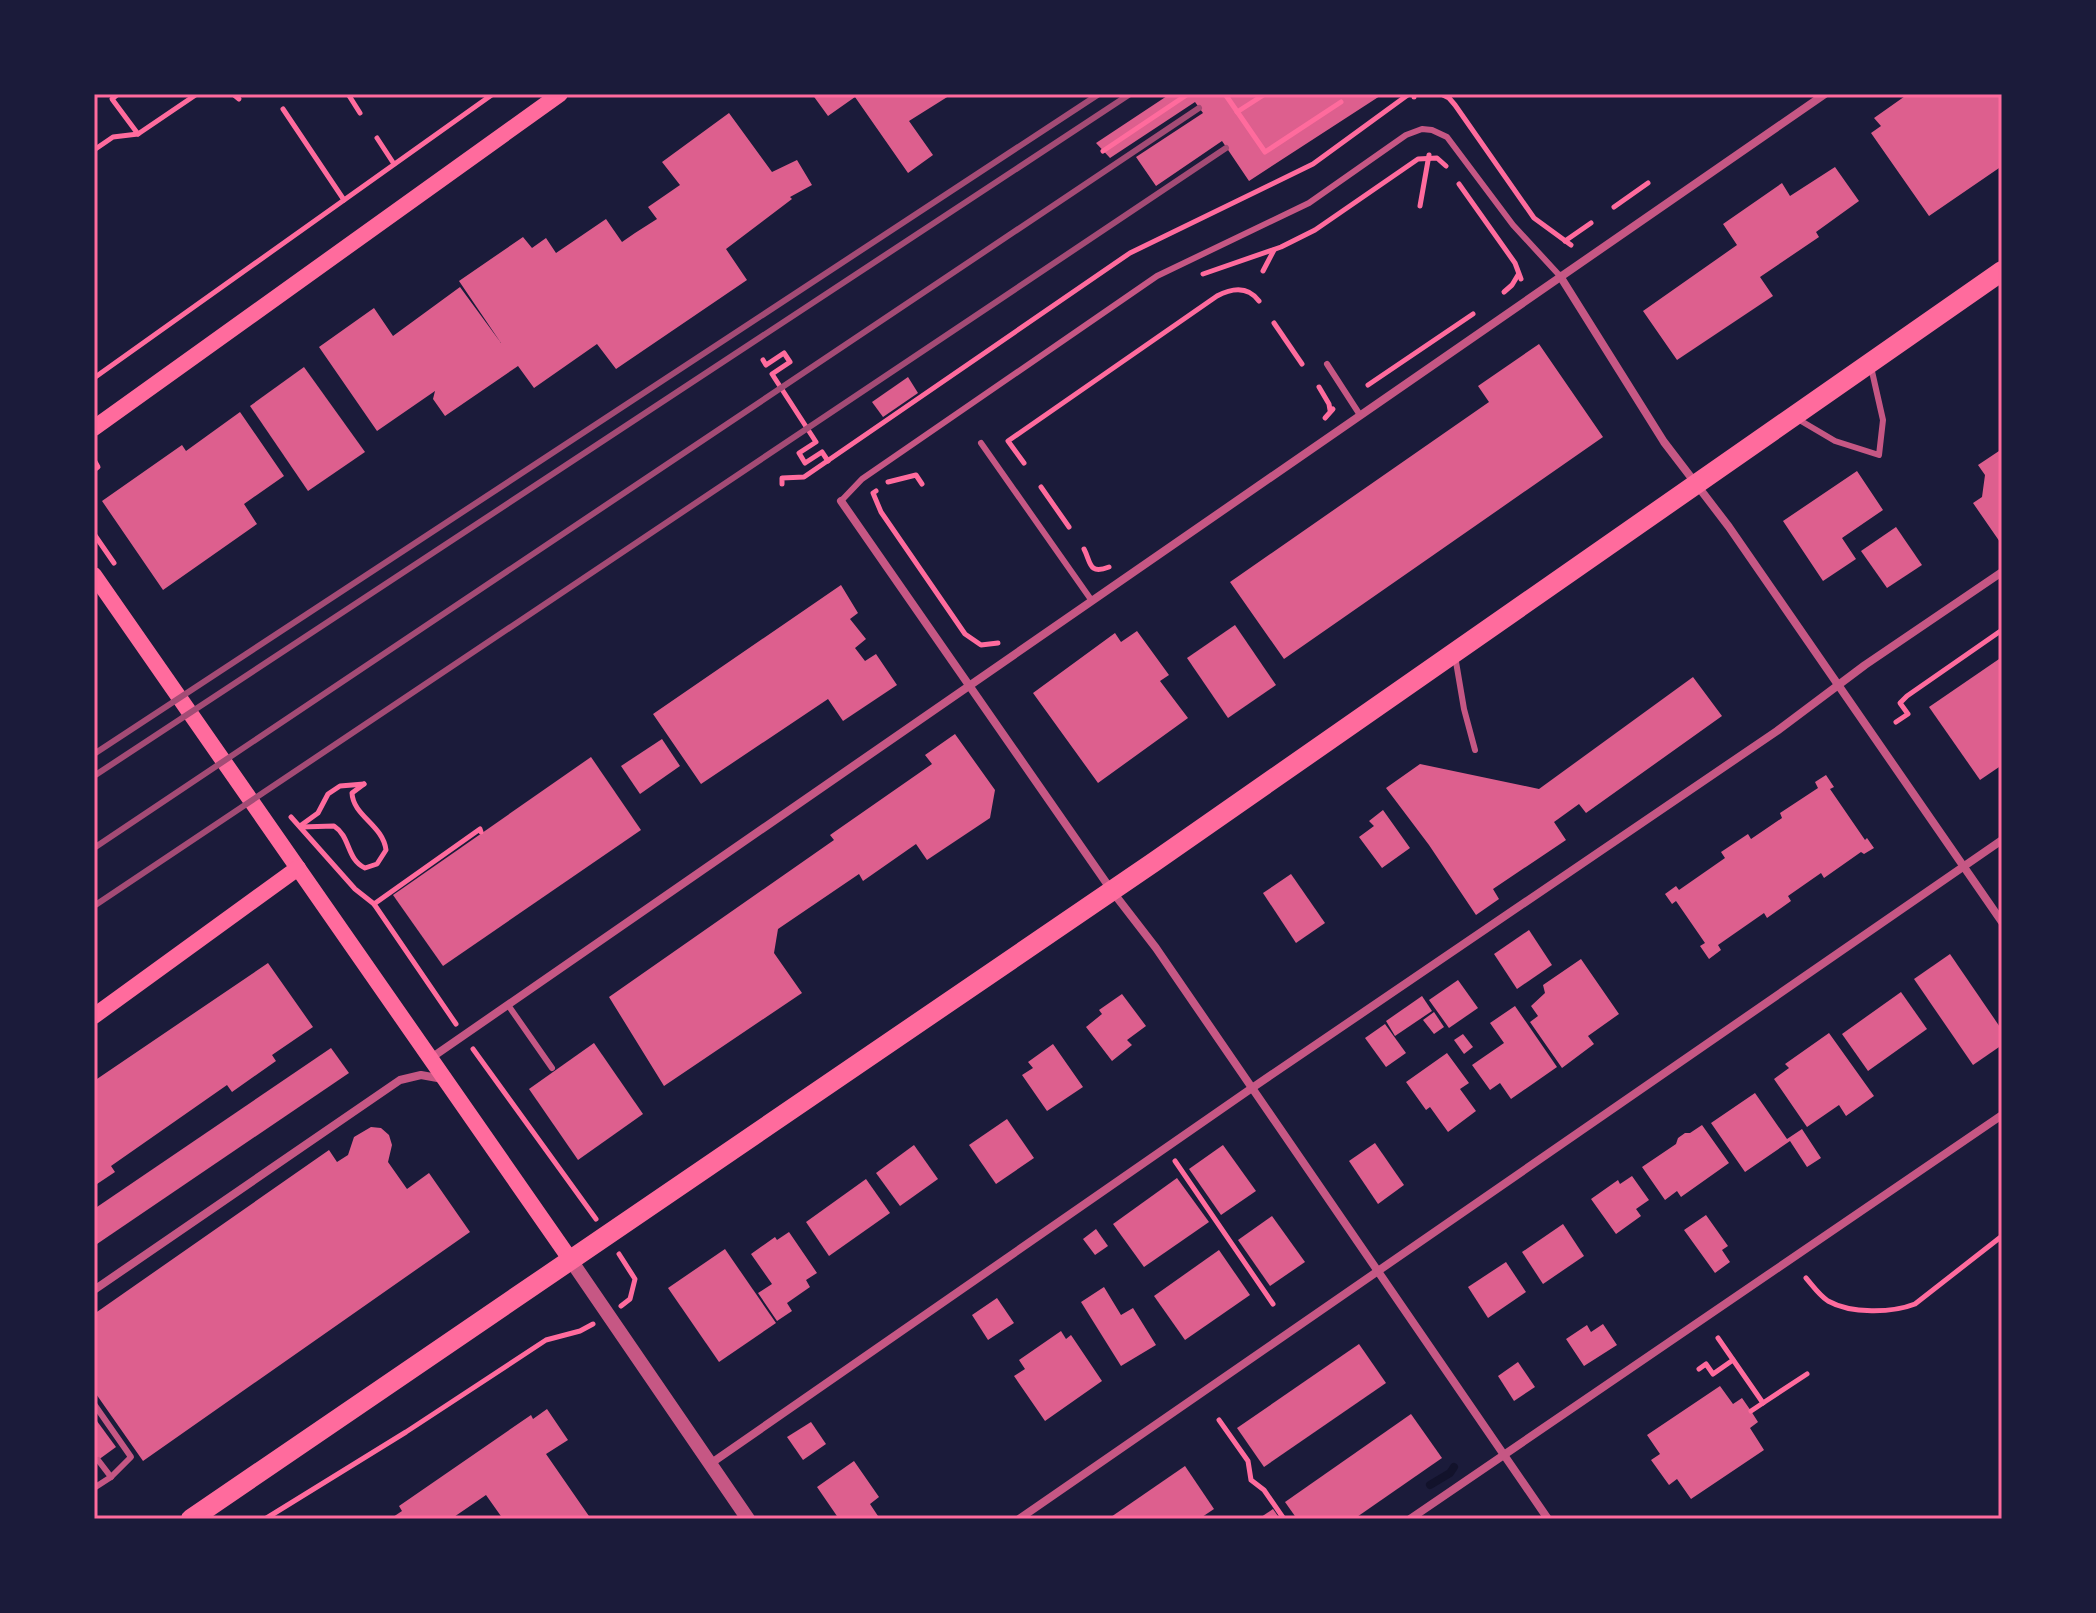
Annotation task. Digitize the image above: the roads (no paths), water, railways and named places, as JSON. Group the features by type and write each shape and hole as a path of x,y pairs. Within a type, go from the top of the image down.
{"main road":[{"path":"94,428 560,94"},
{"path":"191,1519 1112,891 2002,271"},
{"path":"94,575 570,1259"},
{"path":"94,1016 298,868"}],"street":[{"path":"431,1058 1825,94"},
{"path":"1560,276 1657,432 1736,536 2002,922"},
{"path":"841,501 1112,891 1149,938 1548,1519"},
{"path":"710,1464 1252,1088 1777,731 2002,572"},
{"path":"1019,1519 2002,840"},
{"path":"94,1290 400,1080 421,1075 445,1079"},
{"path":"1410,1519 2002,1115"},
{"path":"570,1259 748,1519"}],"lane":[{"path":"841,501 862,479 1157,276 1309,203 1414,132 1432,130 1447,137 1513,225 1560,276"},
{"path":"1327,364 1360,415"},
{"path":"1794,417 1835,441 1879,455 1883,420 1870,364"},
{"path":"981,443 1092,601"},
{"path":"1454,653 1475,750"},
{"path":"508,1005 552,1068"},
{"path":"94,1404 131,1457 111,1477 94,1488"},
{"path":"98,1460 111,1477"}],"waterway":[{"path":"1430,1485 1454,1467"}],"railway":[{"path":"94,754 1099,94"},
{"path":"94,776 1130,94"},
{"path":"94,848 1199,108"},
{"path":"94,906 1226,148"}]}
